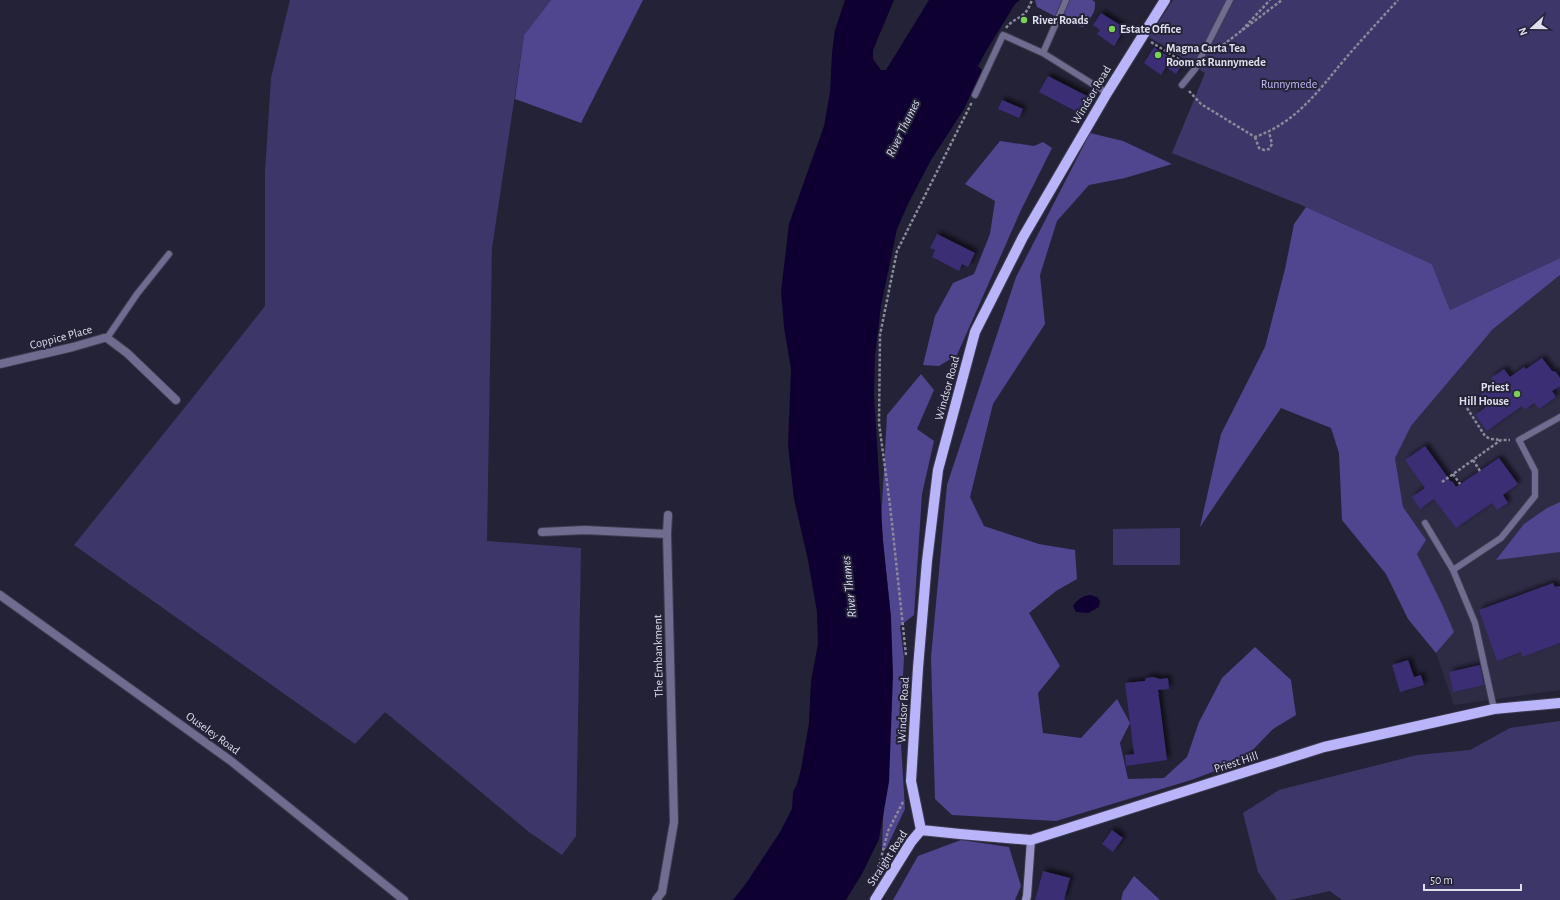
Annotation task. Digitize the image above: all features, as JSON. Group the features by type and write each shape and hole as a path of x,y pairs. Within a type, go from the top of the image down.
{"main road":[{"name":"Windsor Road","path":"921,830 911,781 919,653 927,562 938,470 976,332 1023,237 1106,93 1165,0"},
{"name":"Priest Hill","path":"921,830 1031,840 1324,748 1494,709 1560,703"},
{"name":"Straight Road","path":"875,900 911,842 921,830"},
{"path":"1026,900 1031,840"}],"street":[{"name":"Coppice Place","path":"0,364 73,348 107,338 127,353 176,400"},
{"name":"The Embankment","path":"656,900 662,892 674,822 667,534 668,515"},
{"path":"542,532 584,530 667,534"},
{"name":"Ouseley Road","path":"0,596 231,761 404,900"}],"lane":[{"path":"1043,53 1066,0"},
{"path":"1182,85 1195,69 1230,0"},
{"path":"975,95 1003,35 1043,53 1106,93"},
{"path":"107,338 137,294 169,254"},
{"path":"1453,570 1501,538 1535,496 1535,471 1519,440 1560,417"},
{"path":"1425,523 1453,570 1475,623 1494,709"}],"path":[{"path":"1003,35 1007,26 1023,15 1028,9 1032,0"},
{"path":"1236,36 1270,0"},
{"path":"1198,63 1282,0"},
{"path":"1255,137 1269,132 1299,112 1367,33 1398,0"},
{"path":"1142,36 1195,69"},
{"path":"1182,85 1201,104 1255,137 1260,148 1264,150 1269,149 1272,144 1269,132"},
{"path":"906,655 890,505 879,423 880,335 897,251 975,95"},
{"path":"1467,408 1485,436 1490,439 1519,440"},
{"path":"1442,482 1501,440"},
{"path":"1473,460 1480,471"},
{"path":"1453,474 1460,484"},
{"path":"878,870 888,830 904,800"}],"shaded area":[{"path":"551,0 643,0 581,123 515,99 524,35"},
{"path":"1035,0 1092,0 1095,2 1095,9 1092,16 1083,27 1068,23 1037,7"},
{"path":"1090,133 1123,141 1172,164 1125,178 1089,185 1057,221 1040,275 1045,324 993,404 970,497 984,526 1039,544 1075,550 1077,579 1056,591 1029,613 1060,666 1038,693 1043,733 1081,738 1117,699 1130,723 1120,743 1128,779 1164,778 1187,757 1199,722 1222,678 1255,647 1291,680 1296,715 1273,729 1242,761 1191,780 1056,821 952,815 935,799 931,657 947,485 1016,277"},
{"path":"1000,141 1034,146 1043,142 1052,148 1021,210 957,355 939,366 923,365 935,316 953,283 974,274 990,234 995,201 965,184"},
{"path":"1306,207 1432,264 1450,310 1560,258 1560,275 1493,329 1411,426 1395,458 1403,507 1426,540 1417,554 1454,632 1436,653 1408,619 1386,574 1342,520 1339,453 1331,428 1281,408 1200,527 1221,434 1265,347 1285,269 1294,224"},
{"path":"1560,275 1560,690 1454,705 1436,653 1454,632 1417,554 1425,540 1403,507 1395,458 1411,426 1493,329"},
{"path":"921,374 934,390 917,429 934,441 922,494 914,615 900,626 904,658 900,728 905,809 886,849 882,848 891,618 881,522 887,415"},
{"path":"1560,502 1560,552 1496,560 1524,524 1547,508"},
{"path":"961,840 1009,847 1021,886 1015,900 893,900 918,856"},
{"path":"1134,876 1160,900 1121,900 1123,892"}],"green space":[{"path":"290,0 551,0 524,35 492,248 487,541 581,548 576,836 562,855 529,832 385,712 355,744 74,545 265,306 265,172 271,78"},
{"name":"Runnymede","path":"1173,0 1560,0 1560,258 1450,310 1432,264 1306,207 1172,153 1205,73 1149,37"},
{"path":"1180,528 1180,565 1113,565 1113,529"},
{"path":"1560,721 1560,900 1342,900 1330,891 1290,900 1277,900 1258,872 1243,813 1279,790 1417,755 1470,750 1510,728"}],"water":[{"name":"River Thames","path":"845,0 894,0 873,50 873,59 881,70 886,70 929,0 1020,0 1015,4 985,53 978,66 982,70 964,109 931,160 909,202 897,229 881,306 875,356 874,395 883,541 891,618 893,675 889,782 879,839 863,872 846,900 733,900 747,882 780,832 792,809 793,792 801,769 809,723 811,681 818,644 817,612 808,560 794,499 788,445 791,369 784,327 781,291 789,224 824,126 830,92 835,30"},
{"path":"1090,595 1097,597 1100,601 1099,607 1088,613 1076,612 1073,606 1082,597"}],"building":[{"name":"Estate Office","path":"1101,13 1125,28 1114,46 1097,34 1100,30 1093,25"},
{"name":"Magna Carta Tea Room at Runnymede","path":"1154,47 1182,65 1176,74 1166,67 1161,75 1144,63"},
{"path":"1048,76 1089,97 1081,114 1039,92"},
{"path":"1002,100 1023,109 1019,118 998,109"},
{"path":"937,234 975,253 968,267 962,264 959,271 932,257 935,250 930,248"},
{"name":"Priest Hill House","path":"1542,358 1552,371 1556,372 1560,378 1560,386 1552,391 1556,397 1539,409 1534,403 1525,410 1522,406 1487,431 1475,415 1486,407 1478,396 1495,384 1491,378 1504,369 1510,377 1524,367 1526,369"},
{"path":"1425,446 1456,487 1499,458 1518,484 1503,495 1508,503 1497,510 1492,503 1456,528 1434,499 1420,509 1412,497 1425,488 1405,460"},
{"path":"1553,583 1555,587 1560,586 1560,643 1522,657 1521,652 1497,661 1479,610"},
{"path":"1408,660 1414,677 1421,675 1424,685 1400,692 1392,665"},
{"path":"1480,665 1484,685 1453,692 1449,672"},
{"path":"1153,677 1160,679 1168,678 1169,689 1158,690 1167,760 1126,766 1125,755 1134,754 1125,683 1145,681 1146,678"},
{"path":"1112,830 1123,838 1113,852 1102,844"},
{"path":"1043,871 1070,878 1064,900 1035,900"}],"place":[{"name":"River Roads","path":"1024,20"},
{"name":"Estate Office","path":"1112,29"},
{"name":"Magna Carta Tea Room at Runnymede","path":"1158,55"},
{"name":"Priest Hill House","path":"1517,394"}]}
